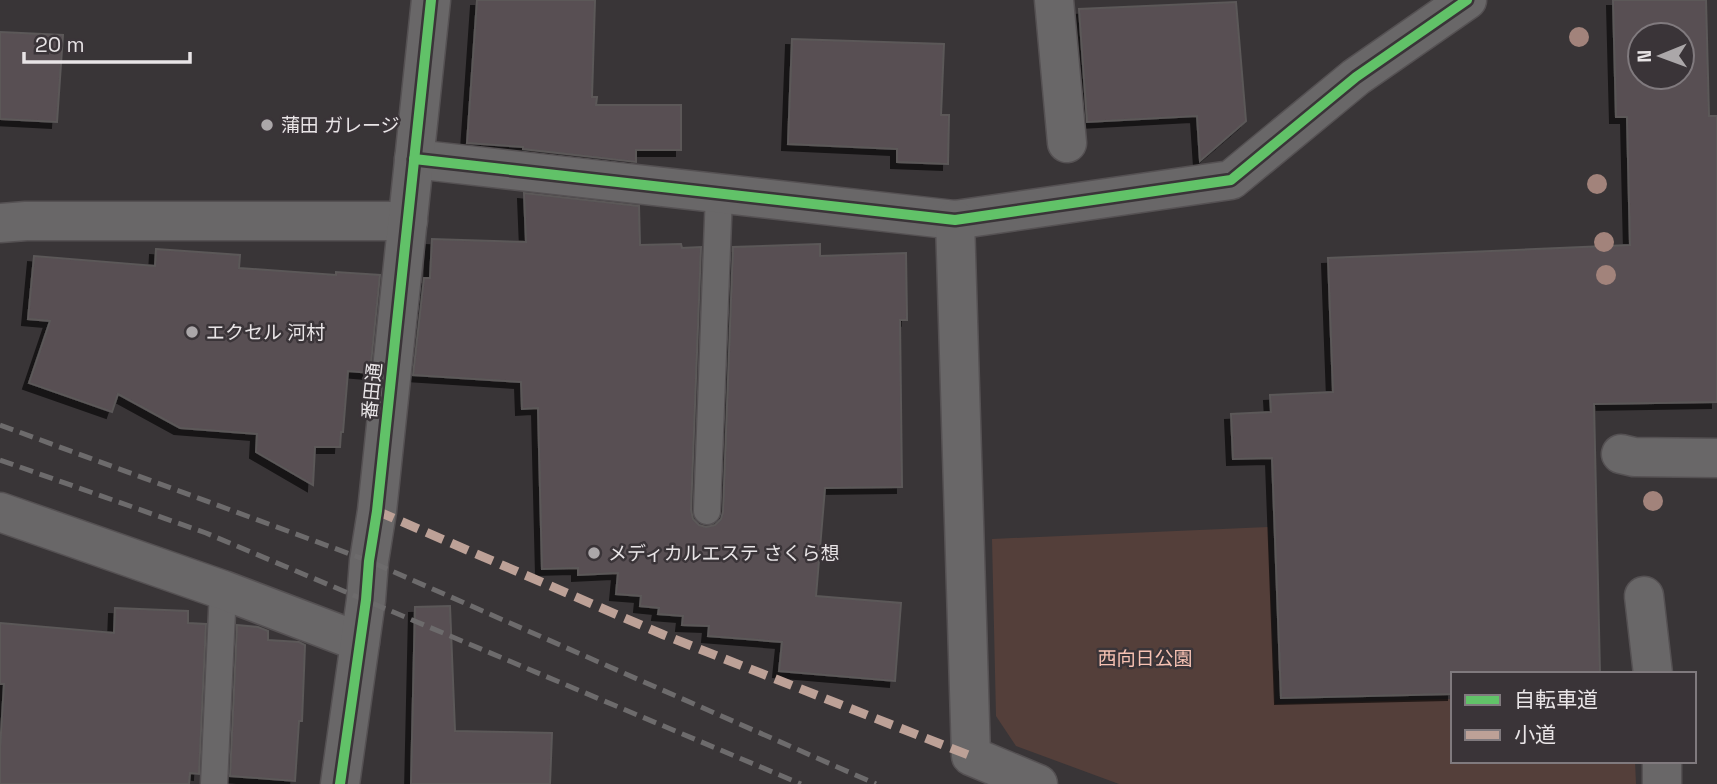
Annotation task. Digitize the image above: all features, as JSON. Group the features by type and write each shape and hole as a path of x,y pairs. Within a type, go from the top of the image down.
{"street":[{"name":"番田通","path":"341,784 377,511 431,0"},
{"path":"1054,0 1067,143"},
{"path":"414,159 955,220 1231,180 1356,77 1467,0"},
{"path":"955,220 971,756 1038,784"},
{"path":"0,223 408,221"},
{"path":"1620,454 1634,457 1717,458"},
{"path":"0,512 223,590 360,642"},
{"path":"1644,596 1653,672"},
{"path":"1662,763 1662,784"}],"lane":[{"path":"707,511 719,194"},
{"path":"214,784 223,590"}],"green space":[{"name":"西向日公園","path":"1268,527 1275,704 1451,699 1451,763 1635,763 1636,784 1119,784 1016,746 996,716 992,539"}],"building":[{"path":"477,0 595,0 592,97 597,97 596,105 681,105 681,150 636,150 636,162 523,147 467,143"},
{"path":"1613,0 1706,0 1709,116 1717,116 1717,402 1594,404 1600,672 1451,672 1451,694 1281,698 1272,458 1233,459 1231,414 1271,412 1270,395 1333,392 1328,258 1630,245 1627,117 1616,117"},
{"path":"1236,2 1246,121 1200,161 1197,116 1087,122 1079,9"},
{"path":"0,32 63,35 57,122 0,119"},
{"path":"792,39 944,44 941,115 949,115 948,164 897,162 897,149 788,144"},
{"path":"524,193 639,206 640,245 681,244 682,248 701,247 691,510 693,519 706,527 715,525 723,512 733,247 820,244 820,256 906,253 907,320 900,320 902,487 825,488 816,596 901,603 895,681 779,671 782,642 708,636 709,626 682,625 683,616 658,614 659,608 640,606 641,596 616,594 618,573 578,575 578,568 542,569 538,408 522,409 521,382 413,375 424,278 430,278 432,239 526,242"},
{"path":"156,249 240,255 239,268 336,275 336,272 380,275 370,373 348,371 340,447 315,447 313,485 256,452 257,434 180,428 118,394 112,412 29,383 50,321 28,319 34,256 155,266"},
{"path":"450,606 455,731 552,733 550,784 411,784 415,607"},
{"path":"115,608 188,611 188,623 206,624 199,774 190,773 189,784 0,784 4,684 0,684 0,623 114,633"},
{"path":"237,625 268,631 268,640 299,642 305,645 302,721 299,721 295,781 230,776"}],"railway":[{"path":"0,425 369,561 876,784"},
{"path":"0,460 206,533 801,784"}],"marked path":[{"path":"377,511 664,635 971,756"}],"cycle path":[{"path":"340,784 377,511 431,0"},
{"path":"414,159 955,220 1231,180 1356,77 1467,0"}],"place":[{"name":"蒲田 ガレージ","path":"267,125"},
{"name":"エクセル 河村","path":"192,332"},
{"name":"メディカルエステ さくら想","path":"594,553"}]}
